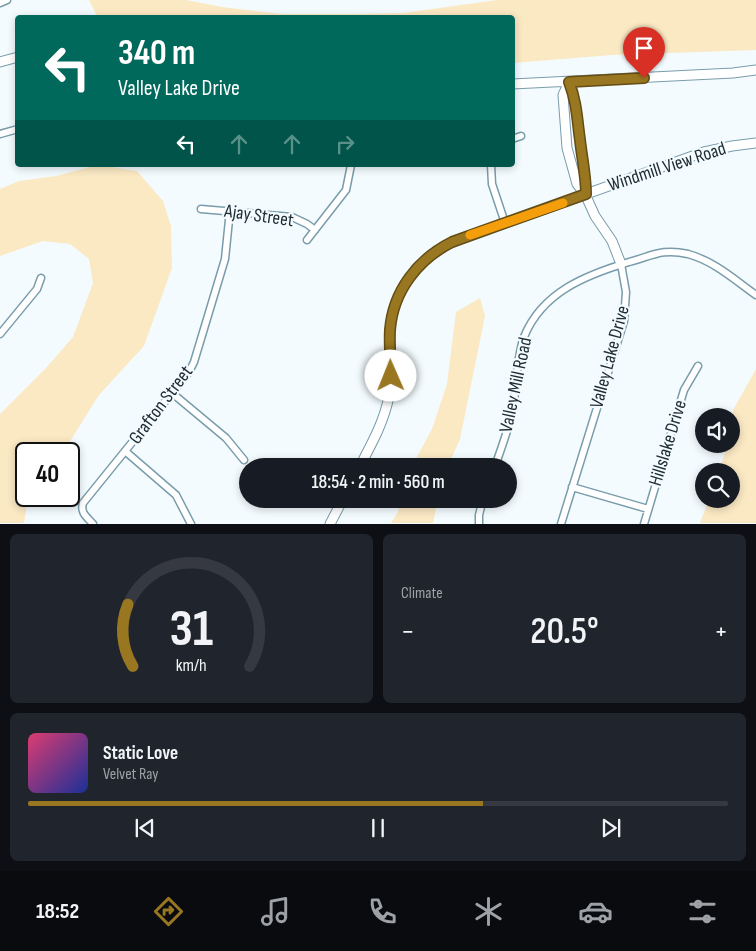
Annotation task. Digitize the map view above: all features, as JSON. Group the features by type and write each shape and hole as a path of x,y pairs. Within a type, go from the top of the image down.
{"street":[{"path":"0,3 6,0"},
{"path":"0,62 15,58"},
{"path":"515,84 756,70"},
{"name":"Valley Lake Drive","path":"561,524 624,321 626,292 621,264 612,241 595,216 586,194 577,184 567,148 563,95 569,82"},
{"name":"Valley Lake Drive","path":"569,82 576,98 586,178 586,194"},
{"path":"0,134 15,130"},
{"path":"515,138 521,136"},
{"name":"Windmill View Road","path":"364,458 380,427 387,406 391,376 390,338 396,302 404,286 421,263 443,246 505,223 704,152 756,143"},
{"path":"307,240 346,190 351,167"},
{"path":"491,167 492,184 505,223"},
{"name":"Ajay Street","path":"201,209 292,216 315,230"},
{"name":"Grafton Street","path":"93,524 83,514 81,508 83,503 189,372 194,362 226,259 230,210"},
{"name":"Valley Mill Road","path":"498,458 512,408 522,345 533,319 545,304 566,287 621,264 658,252 687,254 712,264 756,295"},
{"path":"0,334 37,289 41,278"},
{"name":"Hillslake Drive","path":"644,524 684,390 698,366"},
{"path":"172,393 226,438 242,458"},
{"path":"125,451 176,495 191,524"},
{"path":"572,487 648,509"},
{"path":"330,524 338,508"},
{"path":"479,524 481,508"}],"shaded area":[{"path":"89,0 186,0 222,7 283,14 349,14 403,13 497,0 756,0 756,50 612,55 515,63 515,15 96,15"},
{"path":"90,167 111,167 137,171 163,201 171,226 172,268 144,346 99,395 70,442 15,442 15,507 27,507 24,523 0,523 0,414 46,368 73,337 93,283 89,259 70,244 43,241 0,256 0,189 19,181 56,176"},
{"path":"480,298 485,316 460,439 452,458 416,458 432,429 447,384 456,312"},
{"path":"756,369 756,523 700,523 706,508 740,508 740,463 722,463 725,453 740,453 740,408 734,408"},
{"path":"399,508 436,508 433,523 391,523"}],"slow traffic":[{"path":"470,235 563,203"}],"route":[{"path":"391,376 390,329 396,302 409,278 421,263 443,246 452,242 586,194 586,178 576,98 569,82 644,78"}]}
